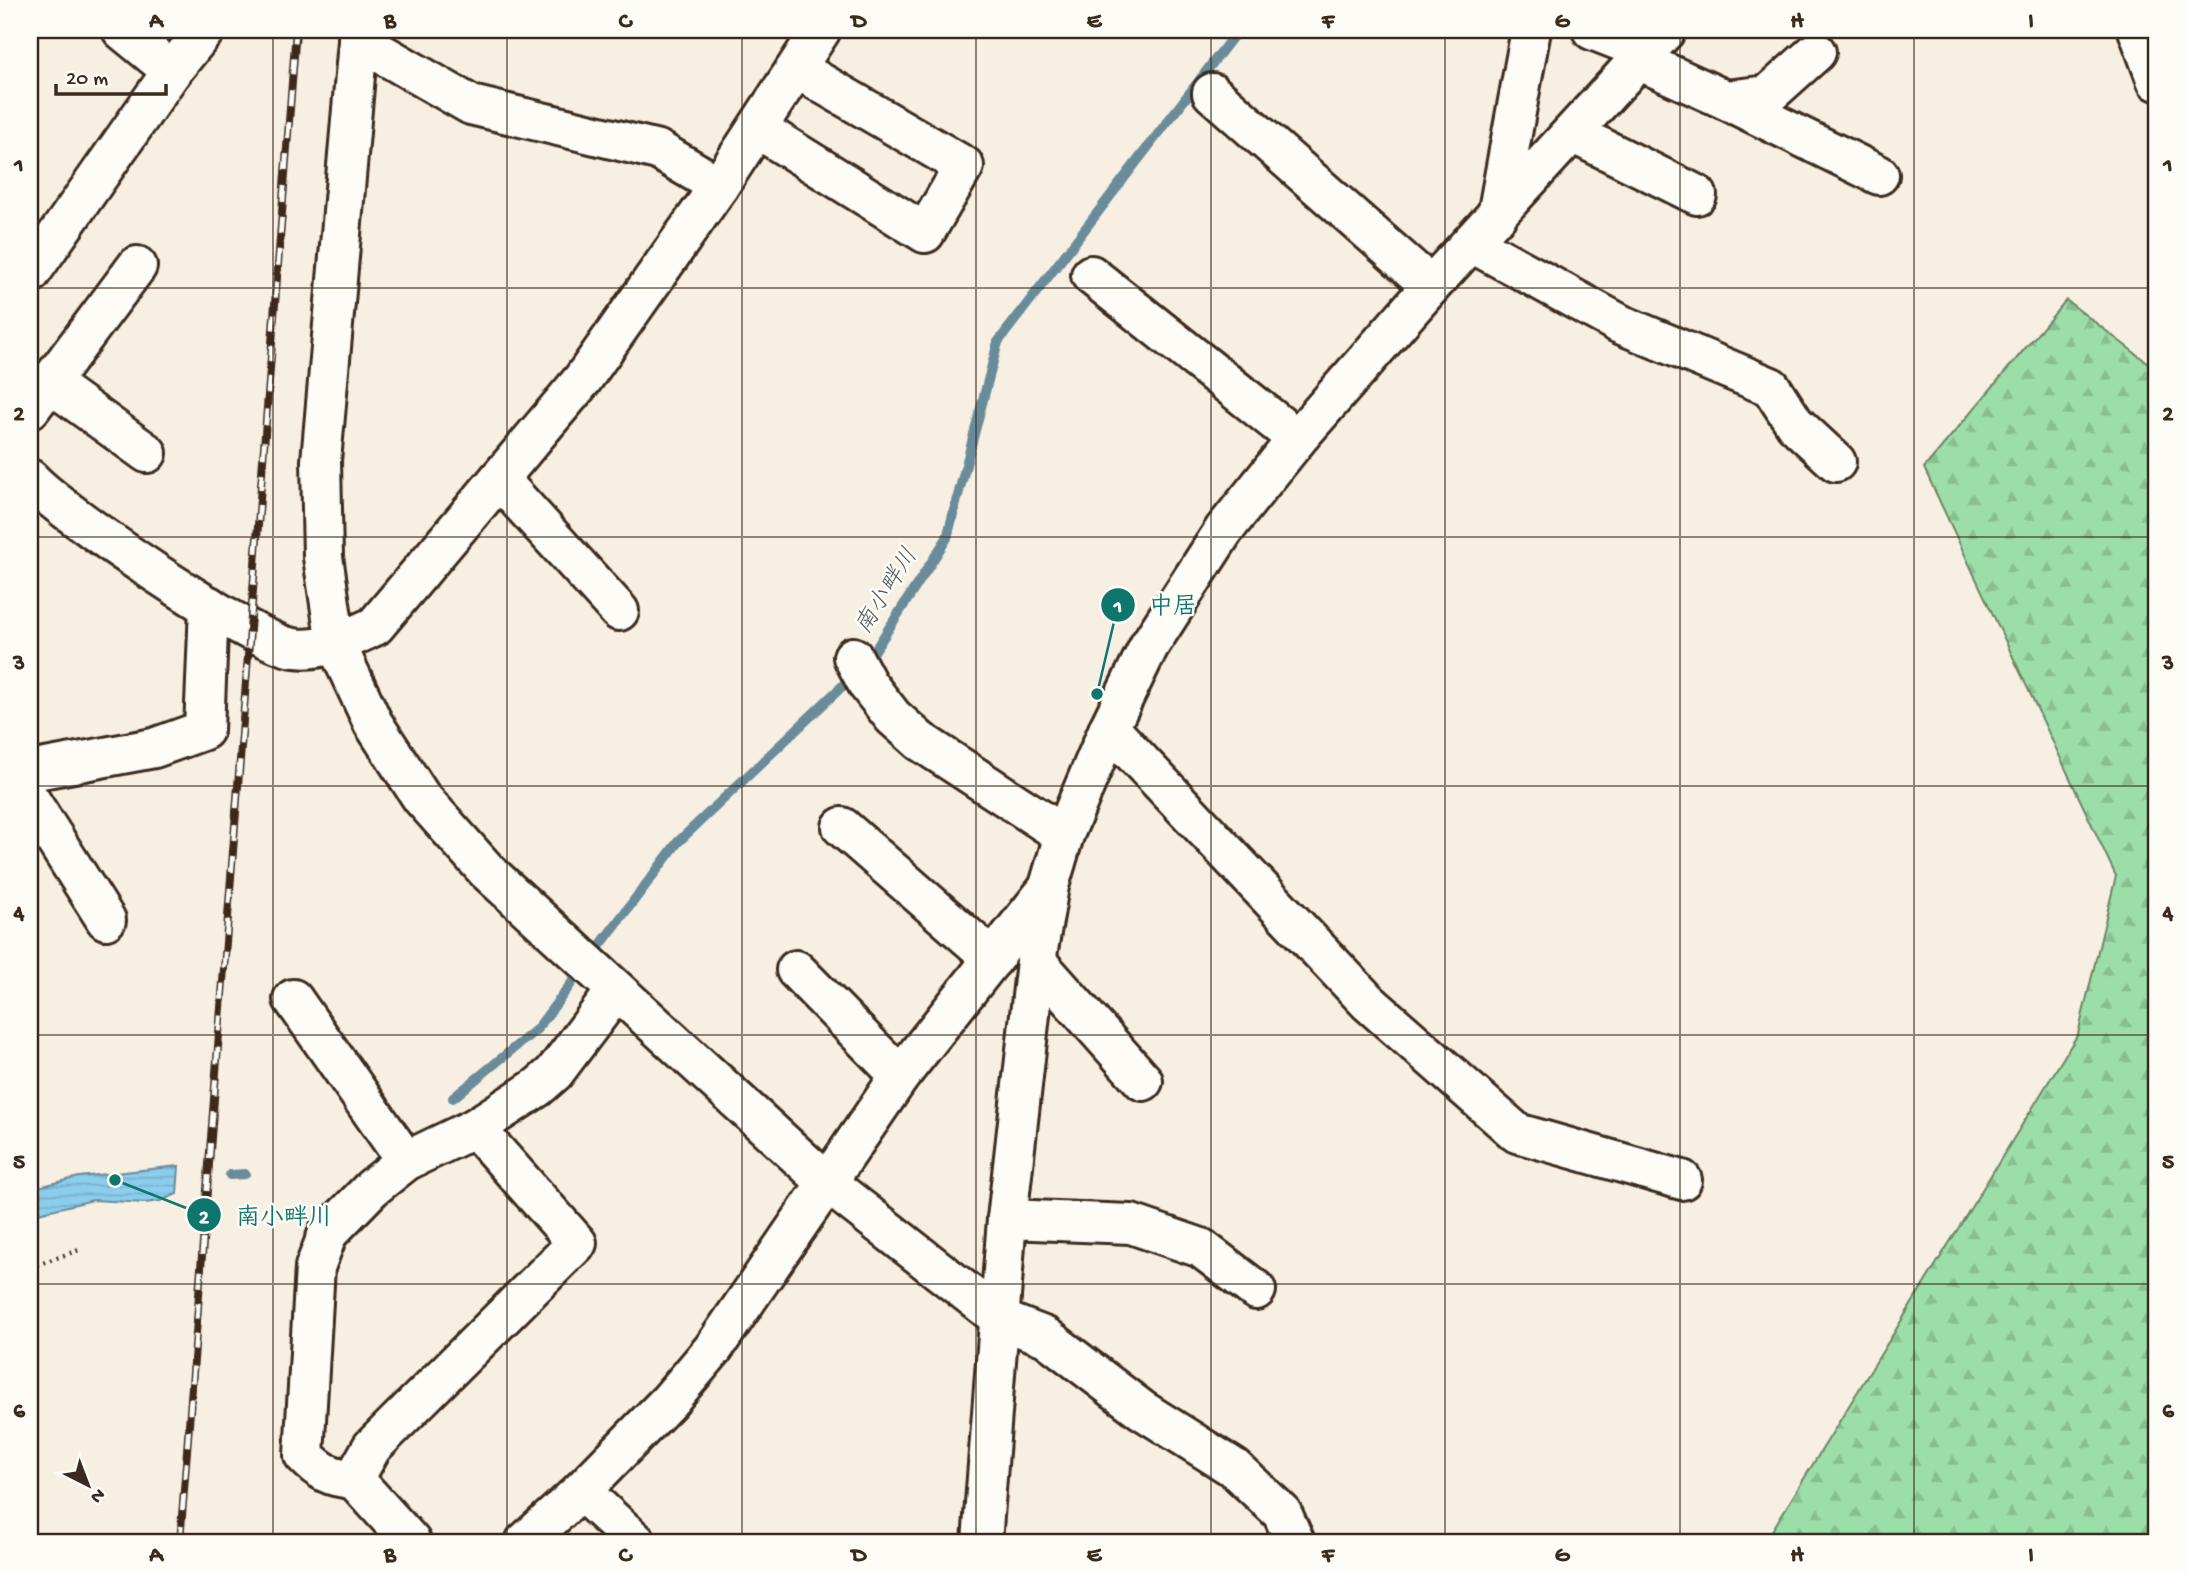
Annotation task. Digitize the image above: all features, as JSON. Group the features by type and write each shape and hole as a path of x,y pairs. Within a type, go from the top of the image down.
{"street":[{"path":"122,30 172,72"},
{"path":"30,274 172,72 205,30"},
{"path":"30,479 74,517 251,631 292,648 336,644 375,626 583,379 758,129 821,30"},
{"path":"1484,230 1531,30"},
{"path":"1592,30 1650,47 1726,100 1879,175"},
{"path":"2138,30 2157,80"},
{"path":"719,186 658,150 471,105 359,35 321,461 323,557 336,644 373,723 421,797 487,871 826,1182 1002,1321 1046,1336 1142,1410 1234,1468 1282,1513 1295,1542"},
{"path":"982,1542 1002,1321 1007,1219 1036,961 1049,886 1063,835 1109,728 1149,646 1224,530 1297,439 1431,286 1650,47"},
{"path":"1726,100 1768,95 1816,52"},
{"path":"758,129 925,233 964,166 797,69"},
{"path":"1212,93 1431,286"},
{"path":"1572,133 1698,195"},
{"path":"1484,230 1620,324 1771,387 1795,424 1836,462"},
{"path":"137,266 40,396 146,453"},
{"path":"1091,275 1297,439"},
{"path":"499,479 619,611"},
{"path":"30,771 154,748 204,730 209,606"},
{"path":"860,671 892,718 920,741 1063,835"},
{"path":"1109,728 1368,1002 1507,1125 1539,1142 1682,1180"},
{"path":"30,800 106,920"},
{"path":"842,827 993,959"},
{"path":"525,1542 581,1491 669,1401 713,1349 900,1076 1049,886"},
{"path":"1036,961 1143,1081"},
{"path":"796,970 900,1076"},
{"path":"411,1542 354,1479 336,1478 318,1469 304,1455 315,1267 328,1233 372,1188 406,1161 475,1128 554,1073 608,983"},
{"path":"293,999 406,1161"},
{"path":"354,1479 372,1447 577,1243 475,1128"},
{"path":"1007,1219 1131,1224 1201,1248 1256,1290"},
{"path":"581,1491 636,1542"}],"path":[{"path":"30,1267 79,1250"}],"green space":[{"path":"2066,300 2157,370 2157,1542 1765,1542 2078,1034 2116,876 1924,468"}],"water":[{"path":"179,1166 177,1194 160,1201 145,1203 93,1200 30,1215 30,1189 79,1177"}],"waterway":[{"name":"南小畔川","path":"866,664 947,538 998,342 1238,30"},
{"name":"南小畔川","path":"453,1098 537,1029 678,842 854,675"},
{"name":"南小畔川","path":"230,1175 245,1174"}],"railway":[{"path":"180,1542 296,30"}],"place":[{"name":"中居","path":"1097,694"},
{"name":"南小畔川","path":"115,1180"}]}
